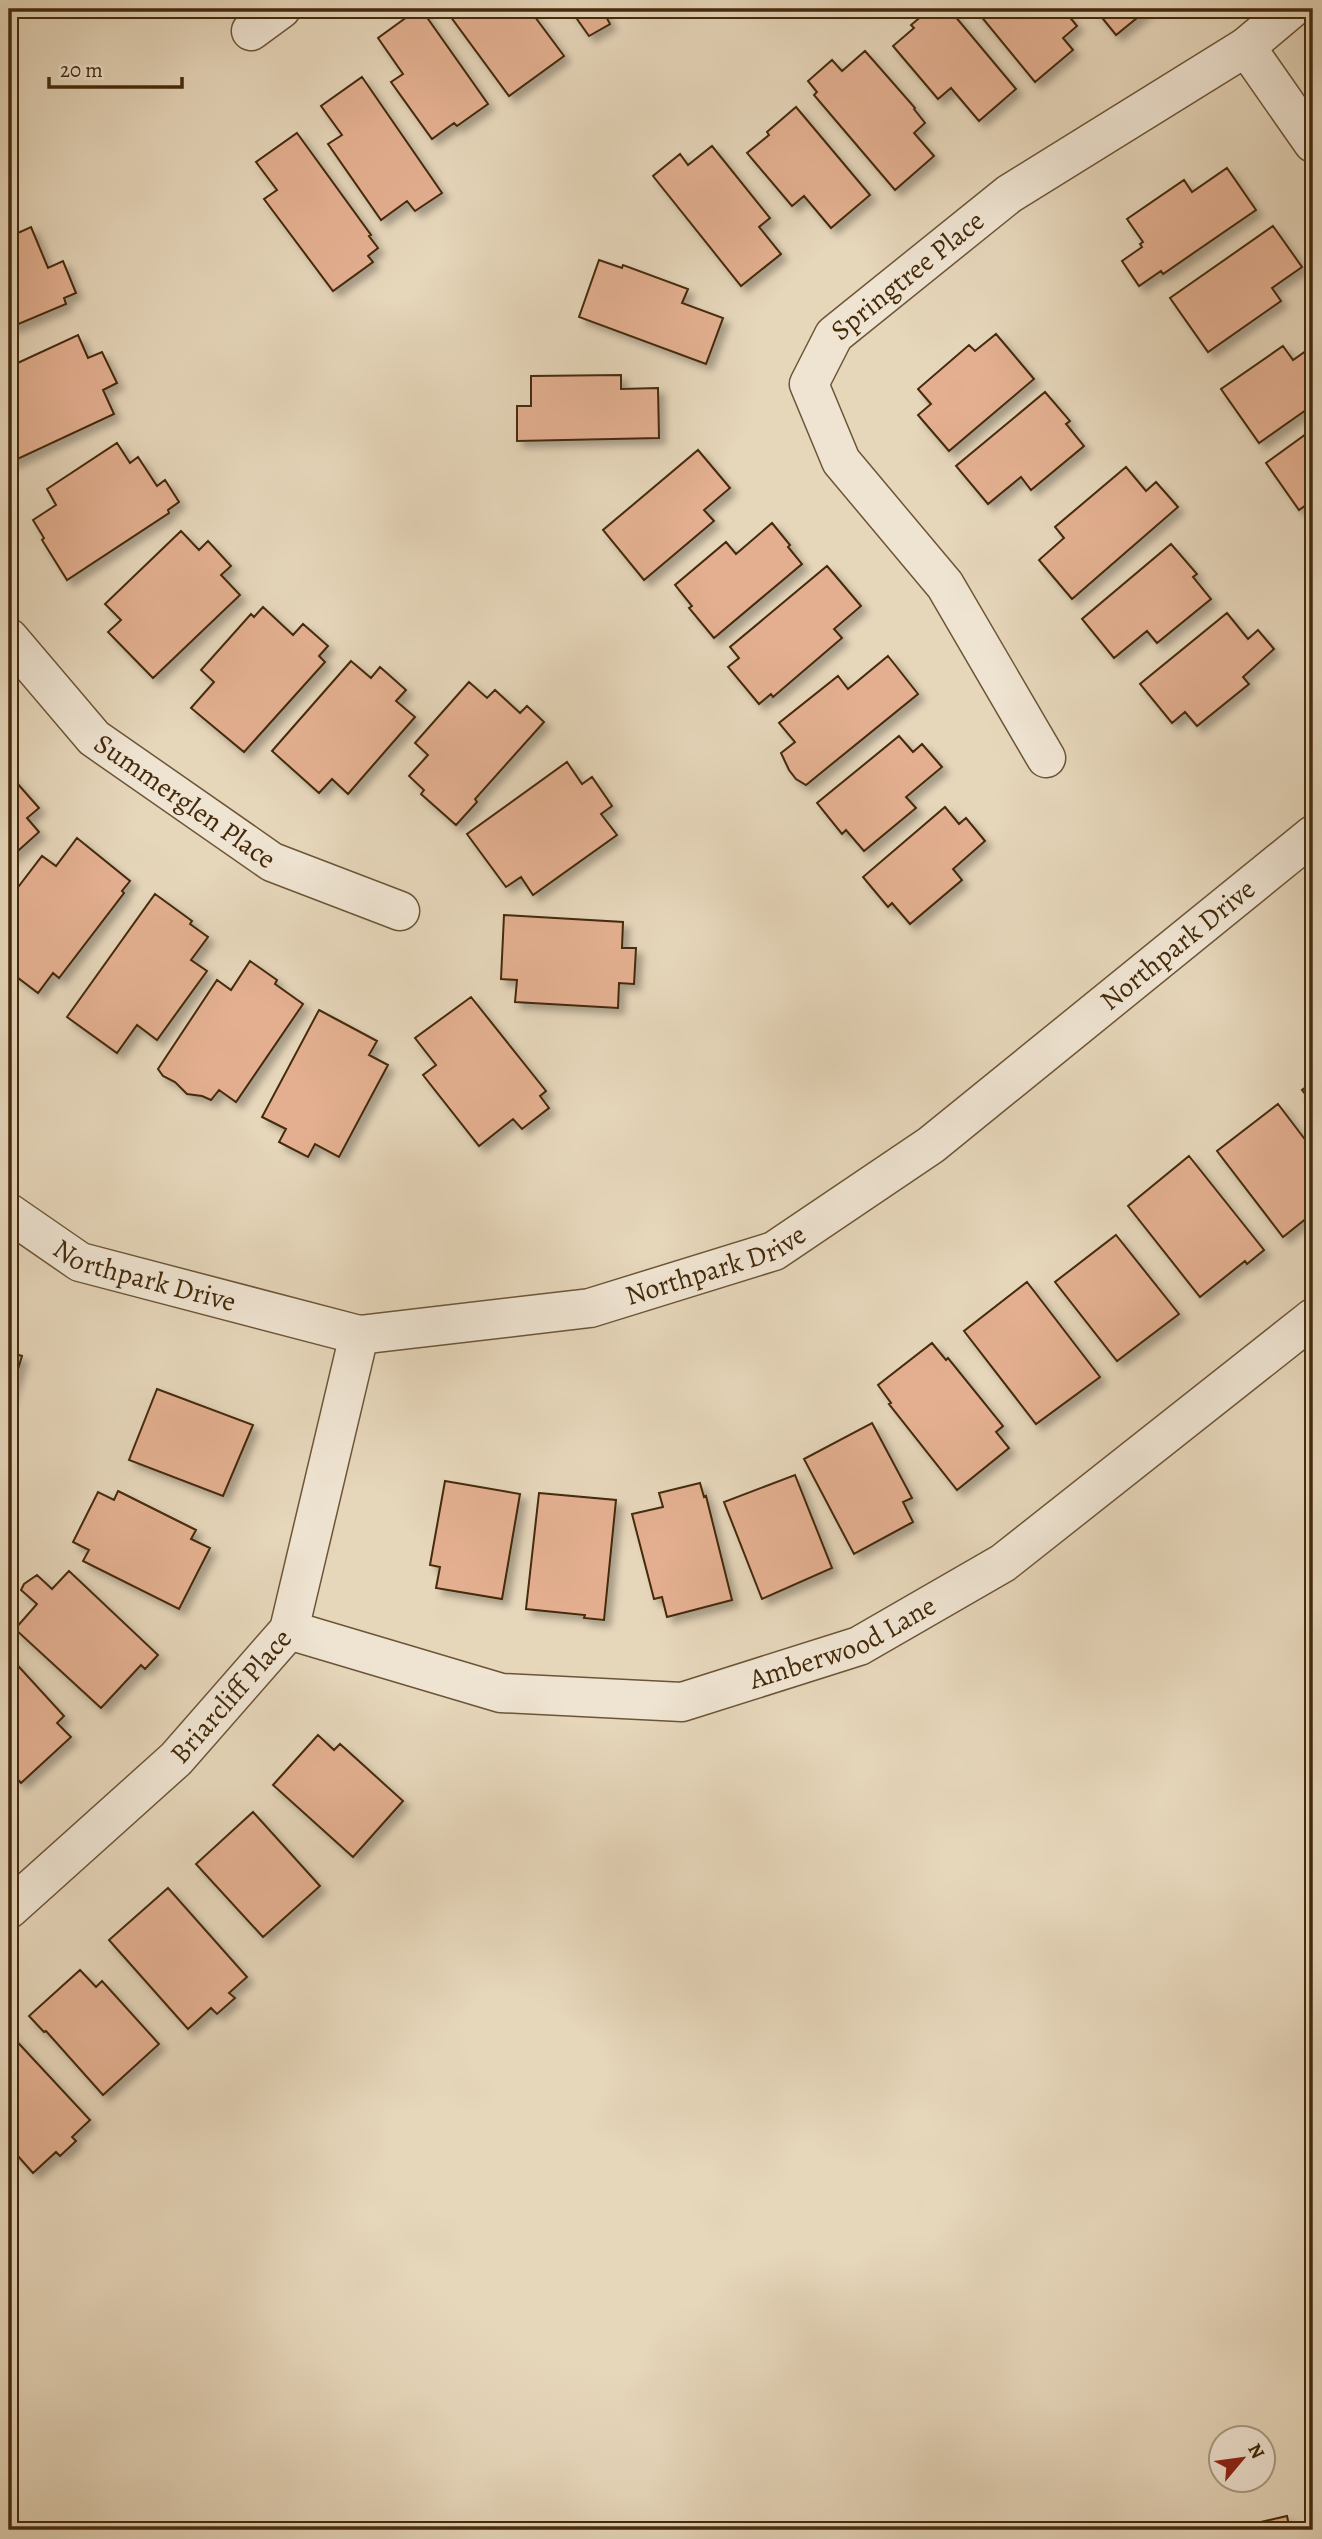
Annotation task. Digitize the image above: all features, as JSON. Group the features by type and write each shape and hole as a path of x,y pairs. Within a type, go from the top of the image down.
{"street":[{"path":"251,31 281,9"},
{"name":"Springtree Place","path":"1045,758 945,585 841,461 809,384 834,335 1009,194 1246,47 1292,9"},
{"path":"1246,47 1313,143"},
{"name":"Summerglen Place","path":"9,638 94,738 272,862 400,911"},
{"name":"Northpark Drive","path":"9,1213 80,1262 359,1335 590,1308 775,1251 931,1145 1313,835"},
{"name":"Amberwood Lane","path":"289,1630 500,1693 682,1702 859,1646 1003,1563 1313,1318"},
{"name":"Briarcliff Place","path":"9,1909 176,1759 289,1630 359,1335"}],"building":[{"path":"421,9 488,104 457,126 454,123 432,139 391,82 403,74 378,38"},
{"path":"445,9 529,9 564,56 509,96"},
{"path":"570,9 607,9 603,11 610,24 589,36"},
{"path":"930,9 949,9 1016,89 979,121 951,88 938,99 893,46 914,28 911,25"},
{"path":"975,9 1063,9 1077,26 1063,38 1073,50 1035,82"},
{"path":"1095,9 1148,9 1116,35"},
{"path":"865,51 925,123 914,133 934,156 895,190 814,95 817,92 808,81 832,60 842,71"},
{"path":"362,77 442,193 415,211 407,201 381,220 328,144 342,135 321,106"},
{"path":"796,107 870,195 831,228 804,196 792,206 747,153"},
{"path":"297,133 378,248 368,256 373,262 333,291 264,199 277,190 256,162"},
{"path":"712,146 770,218 759,227 781,254 741,286 653,176 680,154 688,165"},
{"path":"1227,168 1256,210 1163,274 1161,271 1139,286 1122,261 1142,247 1140,244 1143,242 1127,219 1184,180 1192,192"},
{"path":"1273,226 1302,267 1272,288 1281,301 1208,352 1170,298"},
{"path":"31,227 48,268 63,261 76,293 64,298 66,304 9,328 9,237"},
{"path":"599,260 622,268 623,265 688,289 682,303 723,318 706,364 579,317"},
{"path":"996,334 1034,379 949,451 918,415 931,404 918,389 969,345 975,351"},
{"path":"78,335 88,358 102,352 117,383 103,390 114,414 9,463 9,367"},
{"path":"1283,346 1293,360 1313,346 1313,405 1259,443 1221,389"},
{"path":"621,375 621,389 658,388 659,438 517,441 517,406 531,406 531,376"},
{"path":"1045,392 1070,421 1066,424 1084,446 1031,490 1021,477 988,504 956,466"},
{"path":"1313,429 1313,500 1299,510 1266,463"},
{"path":"117,443 130,463 138,457 157,486 165,480 179,502 168,510 169,513 67,580 33,520 56,505 47,489"},
{"path":"698,450 730,488 704,510 714,521 644,580 603,530"},
{"path":"1126,467 1146,491 1156,482 1178,507 1072,599 1039,560 1064,538 1055,527"},
{"path":"772,523 802,564 714,638 689,608 692,606 675,585 726,542 736,554"},
{"path":"181,531 199,550 208,541 231,566 221,575 240,595 153,678 108,632 121,620 105,604"},
{"path":"1171,544 1197,574 1193,577 1211,599 1157,643 1147,631 1114,658 1082,619"},
{"path":"827,566 861,606 834,629 842,638 773,697 771,694 759,704 728,667 739,658 730,647"},
{"path":"263,607 293,635 303,624 328,646 319,656 325,662 244,752 191,708 214,682 201,670 251,614 254,617"},
{"path":"1227,613 1248,639 1258,630 1274,649 1243,677 1249,684 1197,726 1185,712 1172,723 1140,684"},
{"path":"888,656 918,694 806,785 796,779 781,753 795,742 779,723 838,676 848,689"},
{"path":"351,661 371,678 380,667 406,690 396,701 415,717 348,794 332,779 319,793 272,751"},
{"path":"469,682 487,698 495,690 520,713 527,706 544,722 475,799 477,802 456,825 421,794 424,790 409,776 428,755 415,743"},
{"path":"899,736 913,752 922,744 942,767 906,797 916,808 864,851 846,830 842,834 817,803"},
{"path":"567,762 582,784 592,777 612,806 601,814 617,835 533,895 521,877 506,887 467,834"},
{"path":"9,774 39,808 27,818 39,832 9,859"},
{"path":"945,807 959,824 966,818 985,841 953,869 962,880 910,924 892,903 888,907 863,877"},
{"path":"77,838 130,881 122,891 124,893 59,978 53,973 38,993 9,971 9,899 42,856 56,866"},
{"path":"155,894 192,921 190,924 208,937 191,960 207,971 157,1040 137,1025 117,1053 67,1017"},
{"path":"504,915 623,922 622,948 636,948 634,984 619,983 618,1008 515,1002 517,980 501,979"},
{"path":"250,961 277,980 275,984 303,1004 236,1102 219,1090 211,1100 187,1094 158,1069 217,980 231,990"},
{"path":"471,997 546,1091 540,1096 549,1108 522,1129 513,1119 479,1146 423,1075 436,1065 415,1038"},
{"path":"319,1010 377,1041 369,1055 388,1065 339,1157 315,1144 308,1157 279,1142 286,1129 262,1117"},
{"path":"1313,1082 1313,1104 1302,1090"},
{"path":"1278,1104 1313,1150 1313,1213 1283,1237 1217,1151"},
{"path":"1189,1156 1264,1250 1247,1264 1245,1261 1200,1297 1128,1206"},
{"path":"1116,1235 1179,1314 1117,1361 1055,1282"},
{"path":"1027,1282 1100,1377 1036,1424 964,1331"},
{"path":"932,1343 946,1360 948,1358 1003,1426 996,1432 1009,1448 957,1490 889,1404 891,1403 878,1385"},
{"path":"9,1352 22,1356 9,1399"},
{"path":"157,1389 253,1425 223,1496 129,1460"},
{"path":"872,1423 912,1498 903,1502 913,1522 854,1554 804,1459"},
{"path":"795,1475 832,1568 762,1599 724,1502"},
{"path":"445,1481 520,1494 502,1599 436,1588 440,1567 430,1565"},
{"path":"700,1483 704,1497 706,1496 732,1600 667,1617 662,1597 654,1599 632,1514 663,1507 659,1493"},
{"path":"118,1491 196,1530 191,1539 210,1548 179,1609 83,1561 89,1550 73,1542 98,1492 114,1500"},
{"path":"539,1493 616,1500 604,1620 584,1618 585,1615 526,1609"},
{"path":"69,1571 158,1655 145,1669 141,1665 101,1708 15,1629 37,1604 21,1590 24,1584 37,1575 52,1589"},
{"path":"9,1656 64,1716 57,1723 71,1737 21,1783 9,1770"},
{"path":"318,1735 334,1750 340,1744 403,1801 353,1857 273,1785"},
{"path":"253,1812 320,1886 263,1937 196,1864"},
{"path":"168,1888 247,1977 229,1993 235,1998 217,2014 211,2008 188,2029 109,1940"},
{"path":"80,1970 96,1987 102,1981 159,2044 103,2095 46,2031 29,2016"},
{"path":"9,2033 90,2120 72,2137 76,2141 60,2156 56,2152 33,2173 9,2146"},
{"path":"1287,2516 1290,2530 1226,2530"}]}
